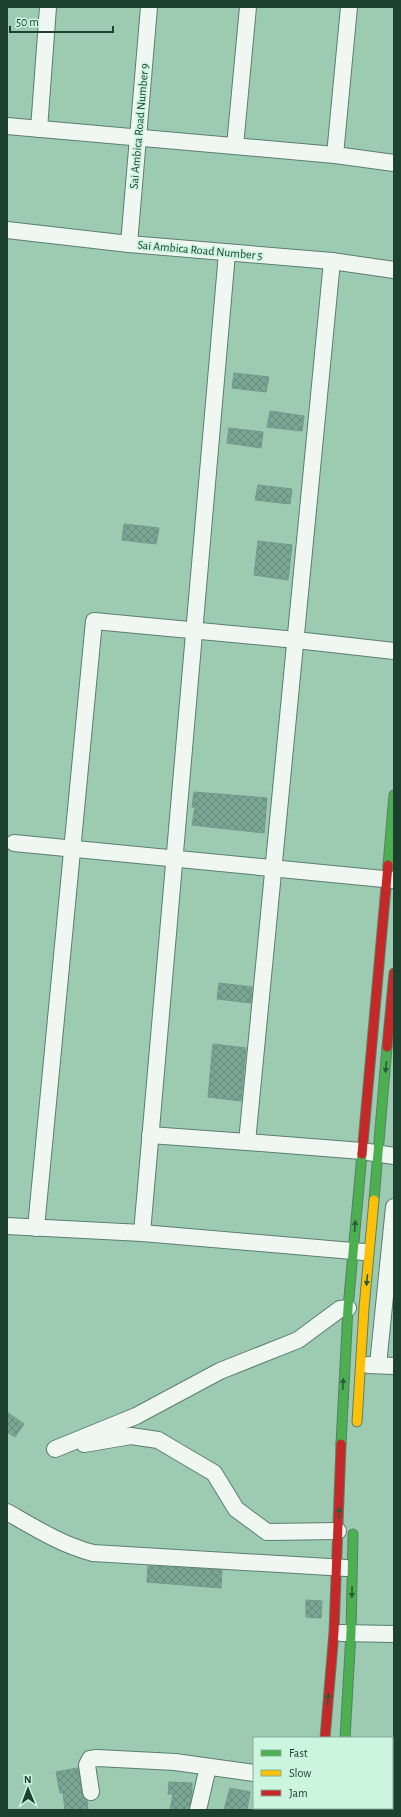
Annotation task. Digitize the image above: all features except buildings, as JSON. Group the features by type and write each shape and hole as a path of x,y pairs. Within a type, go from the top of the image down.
{"street":[{"path":"39,129 48,7"},
{"name":"Sai Ambica Road Number 9","path":"129,244 148,7"},
{"path":"235,146 248,7"},
{"path":"335,155 349,7"},
{"path":"7,126 335,155 394,163"},
{"name":"Sai Ambica Road Number 5","path":"7,230 129,244 332,261 394,270"},
{"path":"142,1233 227,253"},
{"path":"247,1142 332,261"},
{"path":"36,1228 94,621 394,651"},
{"path":"345,1737 351,1633 344,1568 338,1531 344,1369 352,1251 390,879 394,795"},
{"path":"14,843 390,879"},
{"path":"356,1432 369,1253 386,1155 394,973"},
{"path":"150,1135 362,1151 386,1155"},
{"path":"378,1365 394,1207"},
{"path":"7,1226 142,1233 369,1253"},
{"path":"338,1531 267,1532 236,1509 214,1473 158,1440 131,1436 55,1450 136,1416 220,1371 298,1340 340,1309 364,1308"},
{"path":"360,1364 394,1366"},
{"path":"7,1512 55,1539 75,1548 93,1553 344,1568"},
{"path":"325,1737 334,1632 353,1521"},
{"path":"334,1632 394,1634"},
{"path":"91,1792 87,1765 90,1759 97,1758 175,1762 253,1773"},
{"path":"198,1810 208,1767"}],"traffic: fast":[{"path":"388,865 394,795"},
{"path":"374,1200 387,1047"},
{"path":"341,1444 348,1308 362,1154"},
{"path":"345,1737 351,1633 353,1534"}],"traffic: slow":[{"path":"357,1422 364,1308 374,1200"}],"traffic: jam":[{"path":"362,1154 388,865"},
{"path":"387,1047 394,973"},
{"path":"325,1737 334,1632 341,1444"}]}
